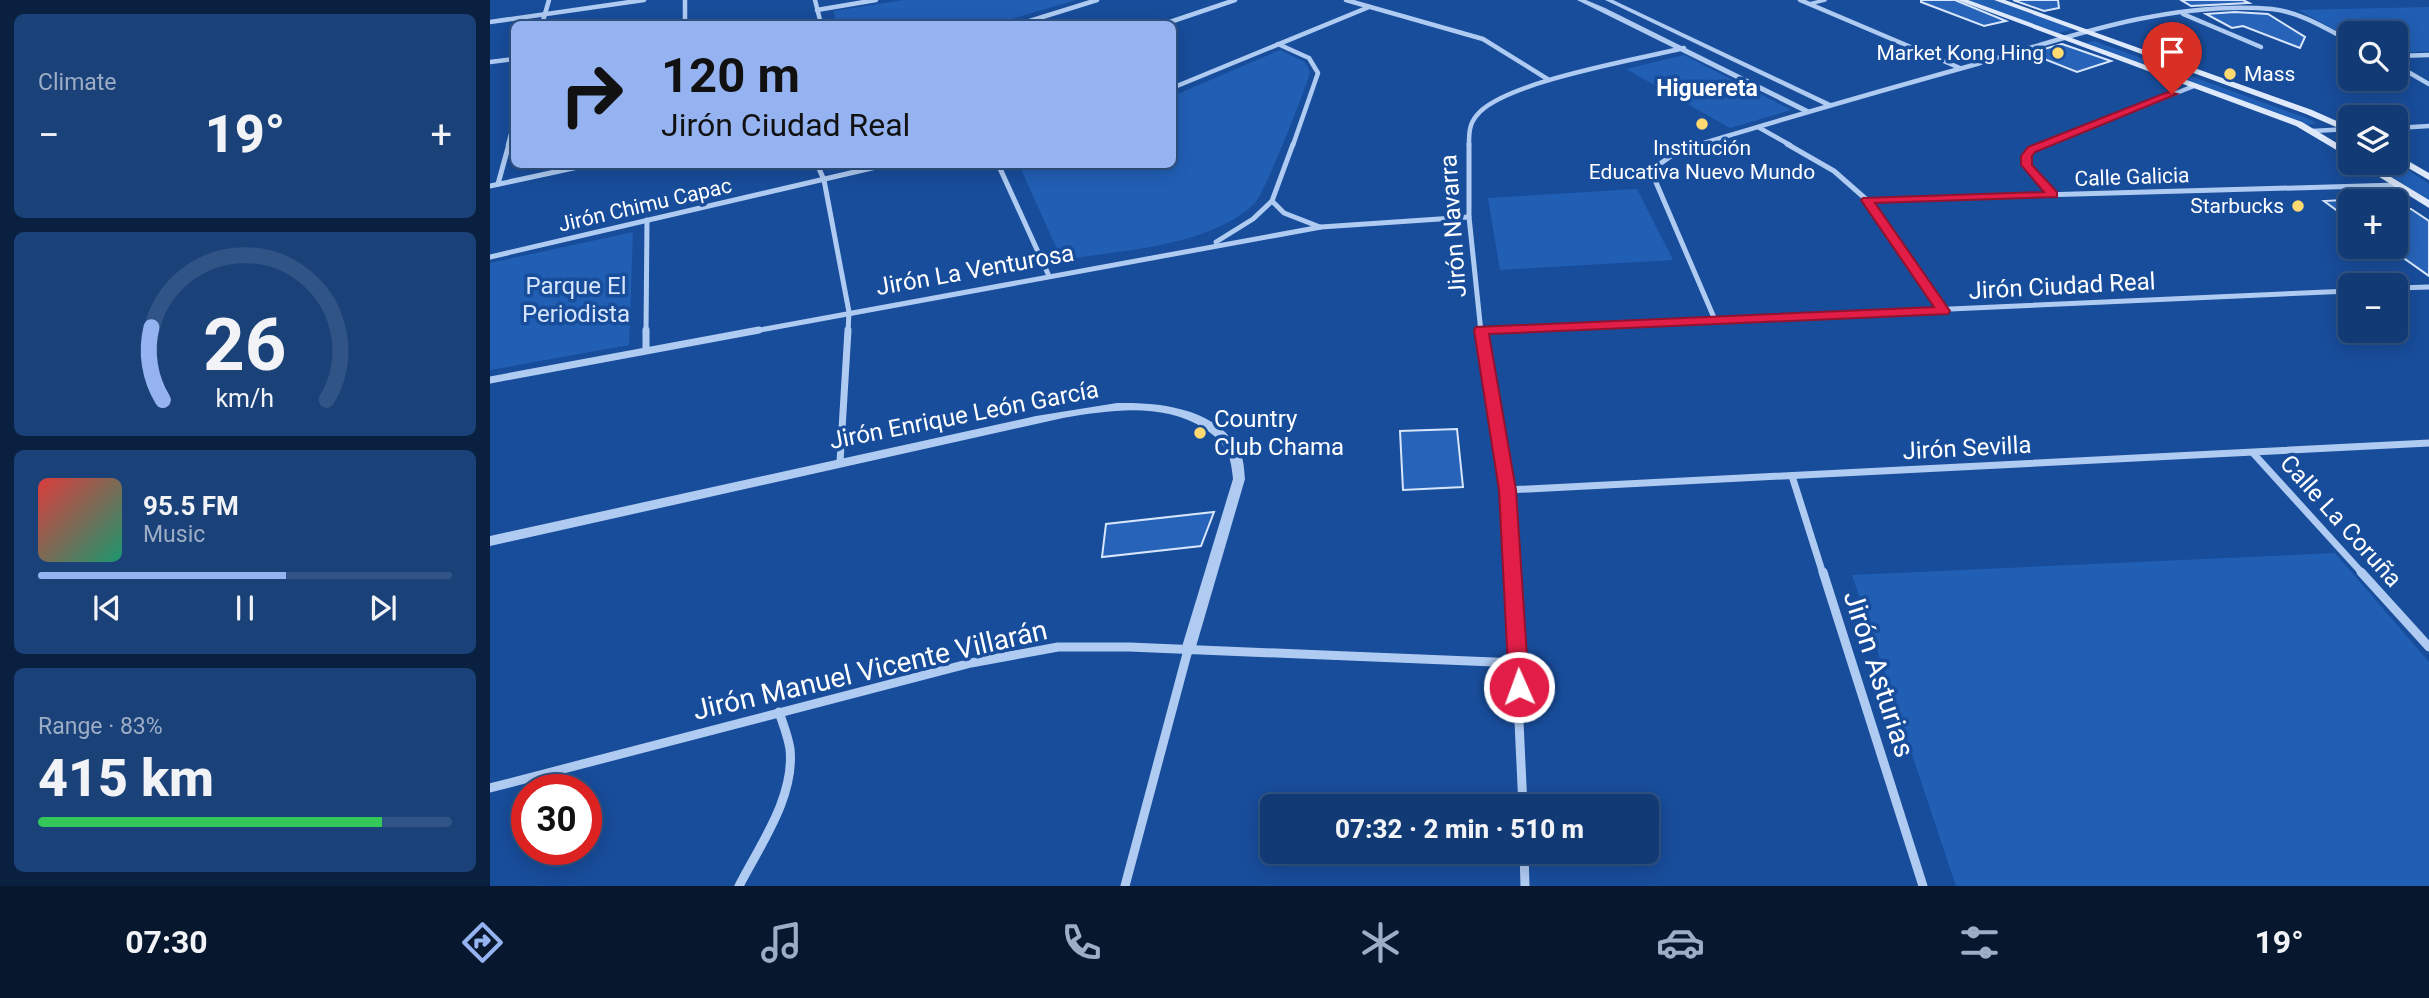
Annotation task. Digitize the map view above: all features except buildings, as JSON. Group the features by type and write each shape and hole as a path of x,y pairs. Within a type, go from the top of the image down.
{"main road":[{"path":"1961,0 2312,131 2338,147"},
{"path":"1998,0 2338,125"},
{"path":"2408,164 2429,177"},
{"path":"2381,175 2429,205"}],"street":[{"path":"543,21 548,0"},
{"path":"490,22 644,0"},
{"path":"685,0 685,21"},
{"path":"816,0 820,21"},
{"path":"817,10 876,0"},
{"path":"1030,21 1097,0"},
{"path":"1173,21 1235,0"},
{"path":"1346,0 1489,42 1549,80"},
{"path":"1580,0 1810,111"},
{"path":"1608,0 1831,105"},
{"path":"1800,0 1960,68"},
{"path":"1809,4 1825,0"},
{"path":"1176,86 1370,7"},
{"path":"1715,320 1663,205 1654,171 1662,160 1678,151 2063,38 2182,14 2257,8 2288,12 2338,35"},
{"path":"2182,14 2261,47"},
{"path":"1207,247 1253,219 1272,201 1294,146 1318,73 1309,58 1278,44"},
{"name":"Jirón Navarra","path":"1523,794 1518,663 1507,490 1481,330 1469,217 1469,130 1477,114 1509,93 1549,80 1684,48"},
{"path":"2408,56 2429,55"},
{"path":"490,62 511,59"},
{"path":"2408,72 2429,84"},
{"path":"2053,195 2027,165 2026,156 2032,150 2194,86"},
{"path":"2408,127 2429,126"},
{"path":"1758,127 1834,171 1867,200 1943,311"},
{"path":"2312,131 2338,130"},
{"path":"498,184 511,134"},
{"path":"490,186 573,168"},
{"path":"819,168 824,180 849,312 840,462"},
{"name":"Jirón Chimu Capac","path":"490,257 874,168"},
{"path":"1000,168 1049,276"},
{"name":"Calle Galicia","path":"1867,200 2397,185"},
{"path":"1272,201 1293,218 1321,227"},
{"name":"Jirón La Venturosa","path":"490,380 1321,227 1469,217"},
{"path":"646,350 647,220"},
{"path":"2408,288 2429,287"},
{"name":"Jirón Ciudad Real","path":"1481,330 2338,292"},
{"name":"Jirón Enrique León García","path":"490,541 1077,412 1127,407 1163,408 1194,417 1217,432 1234,453 1239,479 1188,650"},
{"name":"Jirón Sevilla","path":"1507,490 2429,443"},
{"name":"Calle La Coruña","path":"2253,453 2429,646"},
{"name":"Jirón Asturias","path":"1792,476 1923,886"},
{"name":"Jirón Manuel Vicente Villarán","path":"490,788 971,663 1058,647 1518,663"},
{"path":"1125,886 1188,650"},
{"path":"739,886 779,807 788,776 790,752 779,712"},
{"path":"1524,864 1525,886"}],"green space":[{"path":"904,0 1076,0 1005,21 836,21 834,11"},
{"path":"1964,0 1994,0 2073,29 2056,34"},
{"path":"2429,7 2429,51 2408,52 2408,21 2338,21 2338,32 2298,10"},
{"path":"2094,41 2316,123 2307,125 2086,43"},
{"path":"1280,50 1305,62 1310,72 1275,163 1254,204 1235,218 1189,238 1062,260 1020,168 1176,168 1176,95"},
{"path":"1684,55 1791,110 1730,128 1626,69"},
{"path":"2408,170 2429,184 2429,201 2389,175 2408,175"},
{"path":"1637,189 1673,260 1500,270 1488,198"},
{"name":"Parque El Periodista","path":"633,232 629,345 490,370 490,263"},
{"path":"2335,553 2429,662 2429,886 1956,886 1852,575"}],"place":[{"name":"Market Kong Hing","path":"2058,53"},
{"name":"Mass","path":"2230,74"},
{"name":"Institución Educativa Nuevo Mundo","path":"1702,124"},
{"name":"Starbucks","path":"2298,206"},
{"name":"Country Club Chama","path":"1200,433"}],"district":[{"name":"Higuereta","path":"1707,88"}],"route":[{"path":"1519,687 1507,490 1481,330 1943,311 1867,200 2053,195 2027,165 2026,156 2032,150 2172,94"}]}
